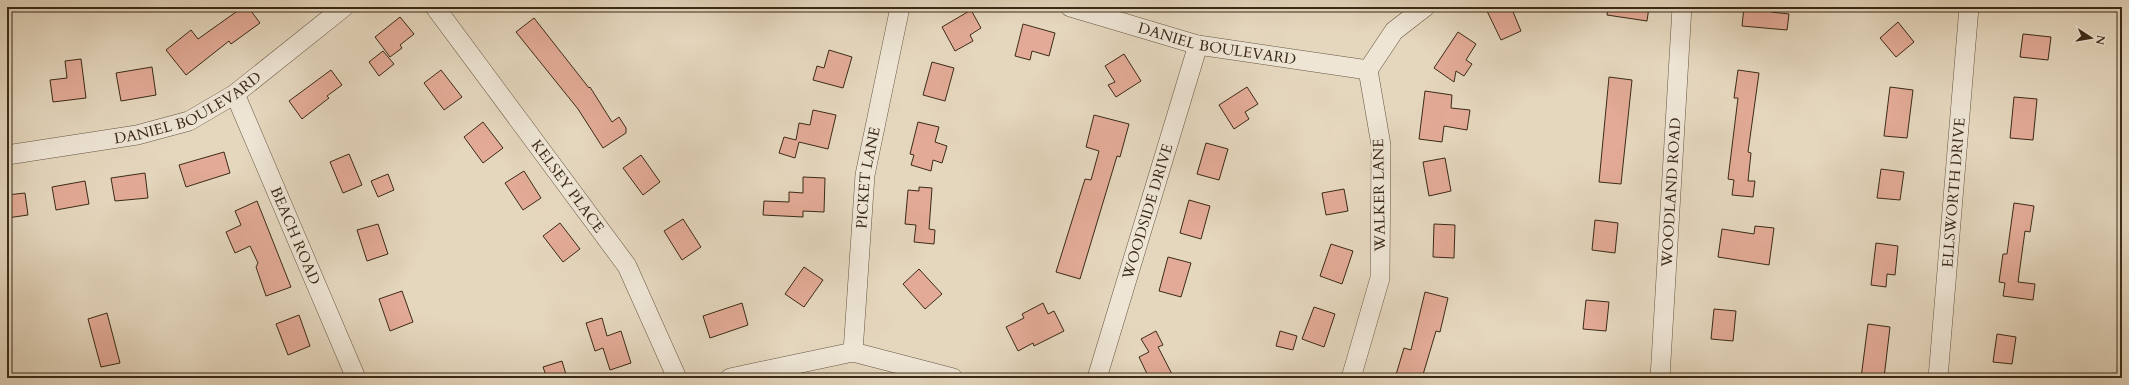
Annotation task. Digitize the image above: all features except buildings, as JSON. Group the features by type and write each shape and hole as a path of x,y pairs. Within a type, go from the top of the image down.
{"street":[{"name":"DANIEL BOULEVARD","path":"7,155 137,135 190,121 235,94 344,7"},
{"name":"KELSEY PLACE","path":"435,7 627,266 677,378"},
{"name":"PICKET LANE","path":"853,352 865,175 900,7"},
{"name":"DANIEL BOULEVARD","path":"1070,7 1198,45 1368,70"},
{"path":"1368,70 1394,31 1425,7"},
{"name":"WOODLAND ROAD","path":"1660,378 1682,7"},
{"name":"ELLSWORTH DRIVE","path":"1938,378 1968,7"},
{"name":"WOODSIDE DRIVE","path":"1098,378 1198,45"},
{"name":"WALKER LANE","path":"1351,378 1380,278 1381,145 1368,70"},
{"name":"BEACH ROAD","path":"235,94 356,378"},
{"path":"730,378 853,352 953,378"}]}
